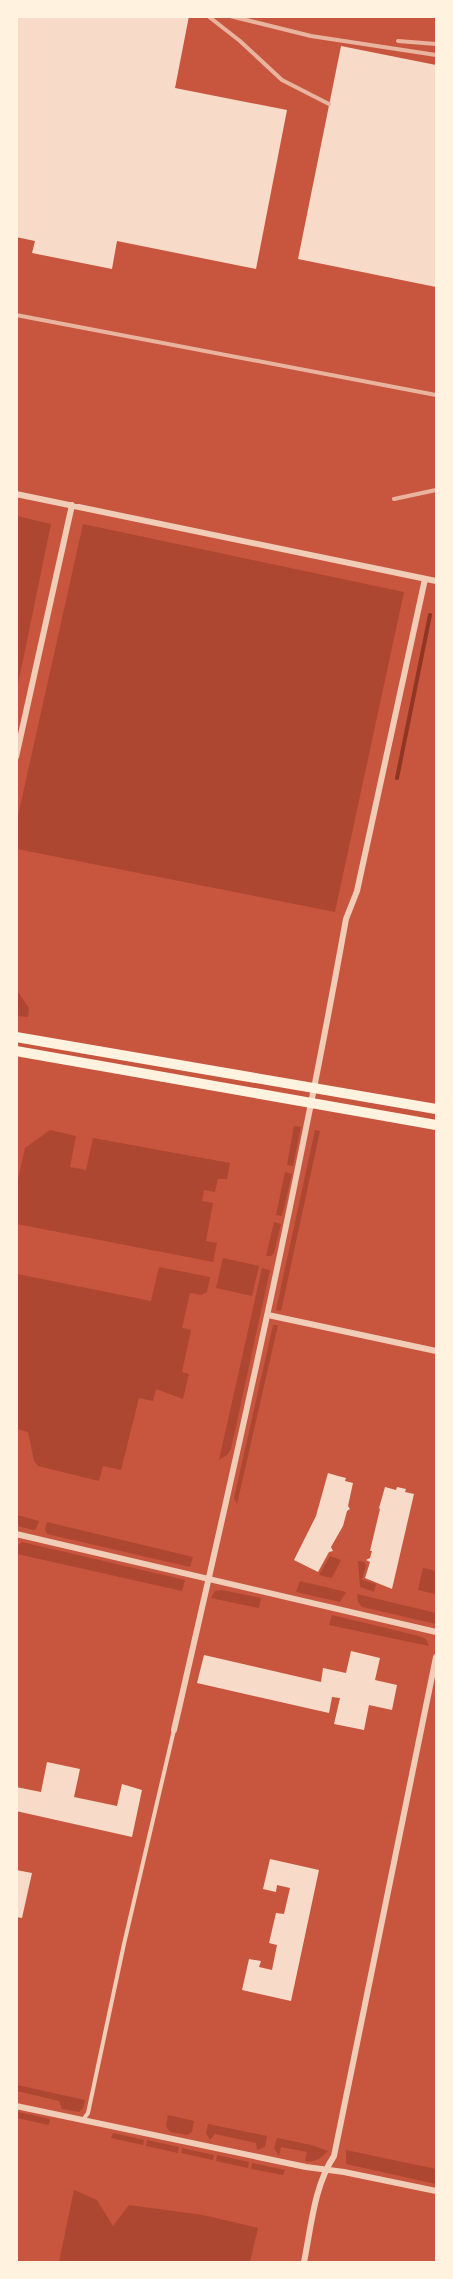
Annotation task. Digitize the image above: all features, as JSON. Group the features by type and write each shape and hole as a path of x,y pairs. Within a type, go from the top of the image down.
{"main road":[{"path":"16,1037 436,1109"},
{"path":"16,1051 436,1125"}],"street":[{"path":"16,494 436,581"},
{"path":"16,757 72,505"},
{"path":"174,1730 268,1315 315,1089 345,919 357,891 424,579"},
{"path":"268,1315 436,1351"},
{"path":"16,1534 436,1632"},
{"path":"304,2262 320,2185 334,2156 436,1657"},
{"path":"16,2106 306,2167 436,2191"}],"lane":[{"path":"83,2120 88,2113 124,1944 174,1730"}],"shaded area":[{"path":"16,516 51,524 17,689"},
{"path":"83,524 404,592 335,912 17,849 17,820"},
{"path":"16,989 29,1008 28,1017 17,1016"},
{"path":"294,1126 301,1127 293,1166 287,1165"},
{"path":"50,1130 76,1136 70,1167 86,1170 93,1138 230,1163 227,1179 218,1179 215,1192 204,1190 202,1201 213,1203 206,1241 217,1243 213,1262 17,1224 17,1184 25,1148"},
{"path":"315,1130 320,1131 281,1311 276,1310"},
{"path":"285,1172 292,1174 282,1216 276,1215"},
{"path":"274,1222 281,1224 274,1253 266,1256"},
{"path":"223,1258 259,1266 252,1296 216,1288"},
{"path":"159,1267 210,1277 207,1292 201,1295 190,1293 182,1328 191,1330 182,1372 189,1374 183,1399 156,1389 153,1401 139,1398 121,1470 103,1466 99,1481 38,1466 34,1461 28,1432 17,1429 17,1274 151,1301"},
{"path":"262,1268 270,1270 231,1449 219,1460"},
{"path":"273,1325 278,1325 237,1504 234,1498"},
{"path":"17,1515 39,1521 36,1529 17,1526"},
{"path":"47,1522 193,1557 190,1567 47,1534 45,1530"},
{"path":"22,1542 185,1580 182,1591 17,1554 17,1546"},
{"path":"330,1556 341,1560 332,1578 319,1575"},
{"path":"358,1561 366,1565 362,1580 376,1584 374,1592 360,1587"},
{"path":"423,1568 436,1571 435,1594 418,1590"},
{"path":"300,1581 346,1592 340,1602 296,1592"},
{"path":"222,1590 261,1598 259,1608 211,1598 215,1591"},
{"path":"357,1594 436,1613 436,1624 362,1607 358,1602"},
{"path":"332,1615 419,1636 426,1639 429,1646 329,1625"},
{"path":"17,2085 85,2100 83,2108 79,2112 62,2109 59,2101 17,2091"},
{"path":"18,2112 50,2119 49,2125 17,2118"},
{"path":"168,2115 194,2121 192,2132 187,2135 170,2132 166,2126"},
{"path":"208,2124 267,2136 265,2147 257,2150 256,2143 215,2134 210,2140 206,2133"},
{"path":"113,2133 144,2140 143,2145 111,2138"},
{"path":"277,2138 328,2151 318,2159 305,2161 307,2152 281,2147 279,2156 274,2148"},
{"path":"147,2140 179,2147 178,2153 146,2146"},
{"path":"182,2148 214,2155 213,2160 181,2153"},
{"path":"346,2150 436,2169 436,2184 346,2164"},
{"path":"217,2155 249,2162 248,2168 216,2161"},
{"path":"252,2163 285,2170 283,2175 251,2169"},
{"path":"74,2190 97,2200 113,2226 129,2205 203,2215 258,2228 250,2262 59,2262"}],"building":[{"path":"16,16 189,16 175,88 287,110 256,269 117,241 112,269 32,253 35,241 16,237"},
{"path":"341,46 436,65 436,287 298,259"},
{"path":"328,1473 346,1478 345,1481 353,1483 348,1506 350,1509 331,1547 333,1551 329,1552 318,1572 294,1560 316,1516"},
{"path":"385,1487 396,1490 397,1487 406,1489 405,1492 414,1494 392,1589 365,1578 370,1562 366,1560 370,1558 372,1551 370,1551"},
{"path":"351,1651 380,1658 375,1680 397,1685 392,1710 369,1705 364,1730 334,1724 340,1698 332,1697 329,1713 197,1683 204,1655 321,1682 323,1668 346,1673"},
{"path":"47,1762 80,1769 74,1797 117,1806 122,1784 142,1790 132,1837 16,1811 16,1787 41,1792"},
{"path":"270,1859 319,1870 291,2001 242,1990 249,1959 261,1961 259,1967 272,1970 277,1945 269,1943 276,1913 284,1914 290,1888 277,1885 276,1892 263,1889"},
{"path":"16,1870 32,1873 22,1918 16,1917"}],"waterway":[{"path":"397,778 430,615"}],"railway":[{"path":"208,16 240,41 282,80 329,104"},
{"path":"230,16 311,36 436,55"},
{"path":"398,41 436,44"},
{"path":"16,315 436,395"},
{"path":"394,499 436,490"}]}
